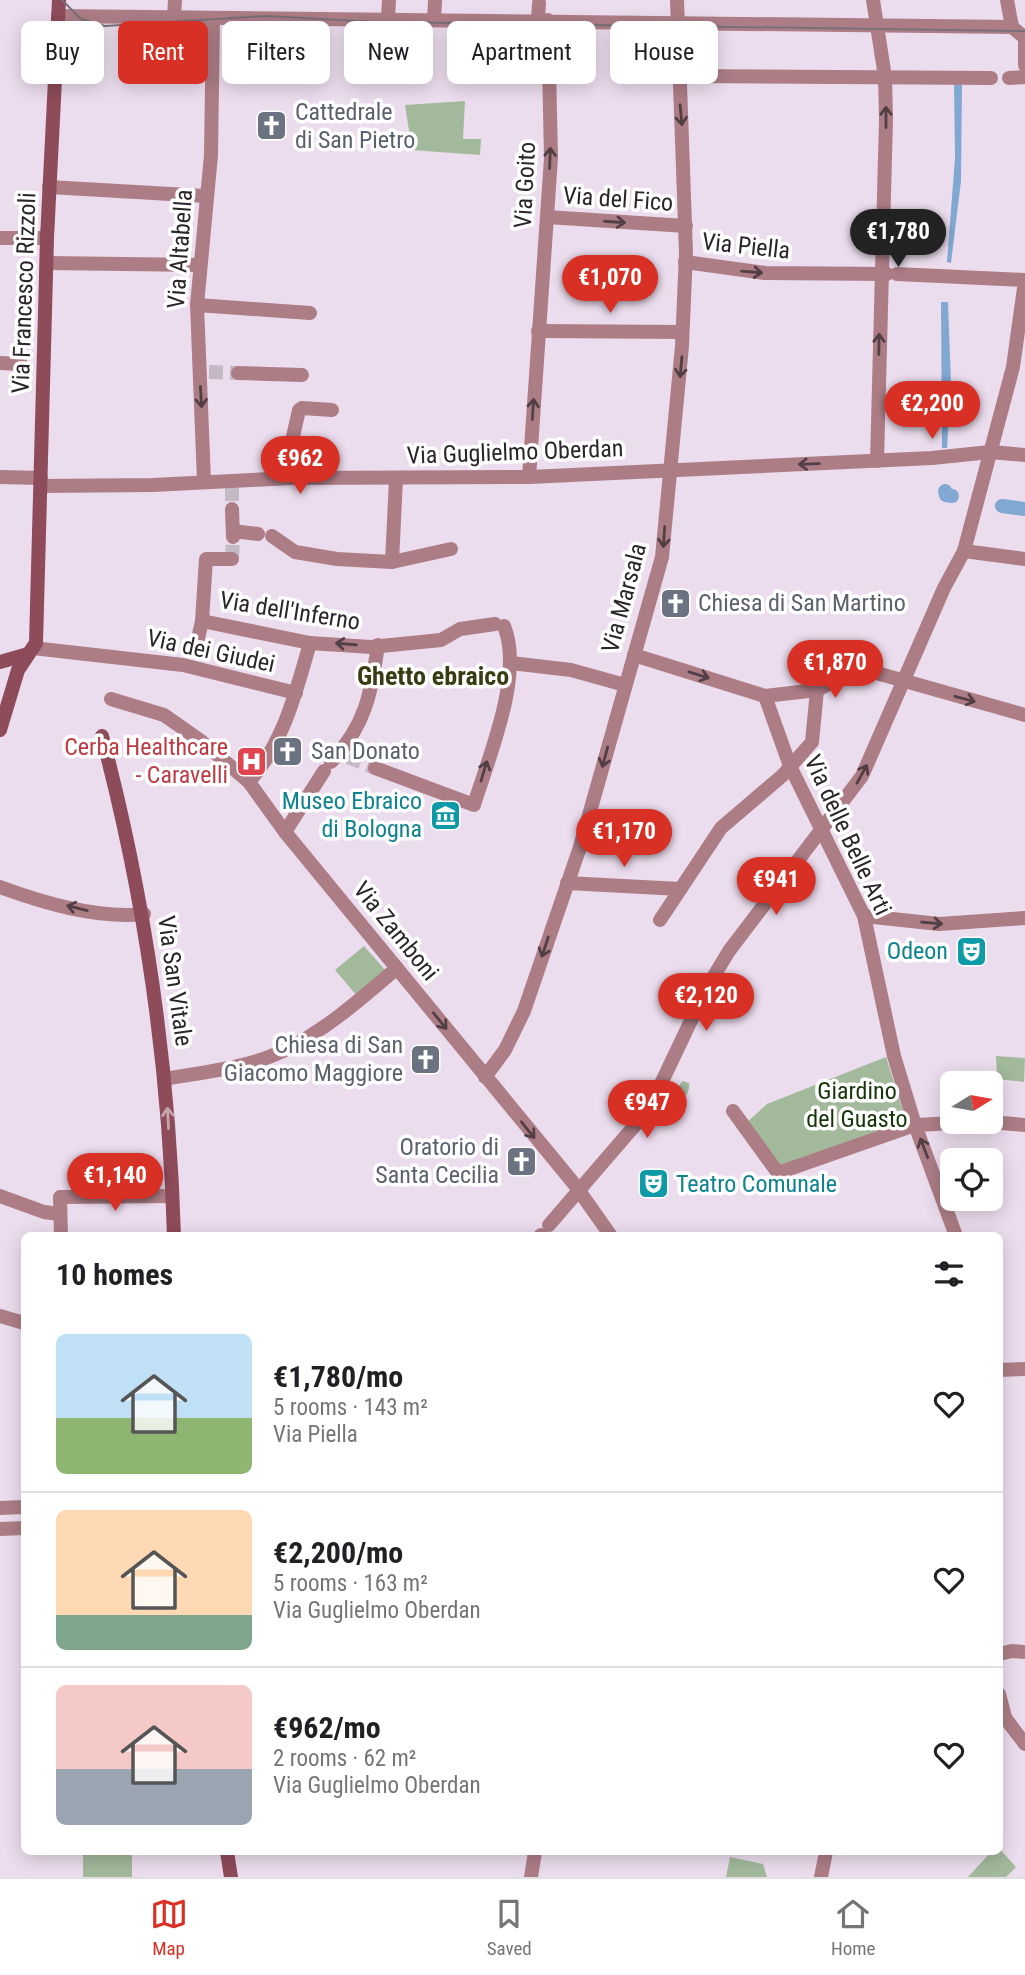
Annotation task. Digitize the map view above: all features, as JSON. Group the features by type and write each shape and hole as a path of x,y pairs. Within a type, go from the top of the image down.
{"street":[{"name":"Via Francesco Rizzoli","path":"31,651 36,643 47,238 59,0"},
{"path":"174,18 175,0"},
{"path":"388,19 389,0"},
{"name":"Via Marsala","path":"677,0 677,21"},
{"path":"873,0 884,77 888,274 877,461"},
{"path":"1007,0 1012,27 1025,38 1025,65"},
{"path":"434,19 435,1"},
{"name":"Via Goito","path":"529,477 551,158 549,95 543,20 539,3"},
{"path":"58,16 610,21"},
{"name":"Via Altabella","path":"204,481 204,372 197,305 205,196 211,155 213,19"},
{"path":"718,23 1012,27"},
{"path":"718,76 991,78"},
{"path":"1009,78 1025,77"},
{"name":"Via Marsala","path":"485,1077 505,1049 524,1011 580,847 662,557 682,332 685,262 686,226 678,84"},
{"path":"49,187 205,196"},
{"name":"Via del Fico","path":"547,217 686,226"},
{"path":"0,238 47,238"},
{"name":"Via Piella","path":"685,262 765,273 888,274 1025,280"},
{"path":"47,263 199,265"},
{"path":"543,1232 654,1101 706,989 734,943 862,776 944,589 964,551 1018,346 1025,280"},
{"path":"197,305 310,313"},
{"path":"538,331 682,332"},
{"path":"0,363 20,364"},
{"path":"238,373 302,375"},
{"path":"291,478 292,441 299,410 332,410"},
{"name":"Via Guglielmo Oberdan","path":"0,477 41,482 204,481 232,484 291,478 529,477 877,461 990,452 1025,455"},
{"path":"392,562 396,479"},
{"path":"232,509 233,534 265,535 295,552 337,559 392,562 451,549"},
{"path":"964,551 1025,559"},
{"path":"194,658 202,621 206,559 232,559"},
{"name":"Via dell'Inferno","path":"202,621 310,643 378,645 441,640 460,629 500,625 510,641 511,663"},
{"path":"249,782 277,743 296,693 310,643"},
{"path":"285,832 348,743 371,695 378,645"},
{"path":"0,662 31,651"},
{"path":"0,730 13,683 31,651"},
{"name":"Via dei Giudei","path":"31,651 194,658 296,693"},
{"path":"634,655 765,696 817,690 862,670 1025,715"},
{"path":"375,768 474,805 502,712 511,663 571,670 625,685"},
{"path":"660,920 722,828 790,766 812,742 817,690"},
{"name":"Via delle Belle Arti","path":"765,696 790,766 864,916 894,1056 915,1125 955,1232"},
{"name":"Via Zamboni","path":"111,699 169,718 249,782 285,832 579,1191 609,1232"},
{"name":"Via San Vitale","path":"102,736 144,914 165,1079 174,1232"},
{"path":"567,883 680,889"},
{"path":"0,887 92,912 124,916 144,914"},
{"path":"864,916 939,924 1025,918"},
{"path":"165,1079 232,1067 282,1051 321,1030 397,968"},
{"path":"733,1111 778,1173 915,1125 940,1124"},
{"path":"1003,1123 1025,1125"},
{"path":"0,1196 44,1212 59,1214"},
{"path":"61,1232 58,1200 62,1196 172,1196"},
{"path":"0,1316 21,1322"},
{"path":"1003,1370 1025,1369"},
{"path":"0,1508 21,1507"},
{"path":"0,1530 21,1528"},
{"path":"1003,1653 1012,1650 1025,1652"},
{"path":"1003,1714 1025,1744"},
{"path":"227,1855 231,1877"},
{"path":"531,1877 535,1855"},
{"path":"821,1877 825,1855"}],"green space":[{"path":"465,101 463,139 481,139 480,155 412,150 405,105"},
{"path":"364,946 386,971 357,996 335,970"},
{"path":"996,1056 1025,1058 1024,1082 1003,1080 1003,1071 997,1071"},
{"name":"Giardino del Guasto","path":"886,1057 907,1123 779,1168 745,1124 767,1104"},
{"path":"683,1081 689,1083 687,1094 678,1103 671,1105 668,1099"},
{"path":"1003,1852 1016,1867 1006,1877 968,1877 988,1855 1003,1855"},
{"path":"83,1855 132,1855 132,1877 83,1877"},
{"path":"730,1857 763,1864 767,1877 726,1877"}],"water":[{"path":"954,83 962,85 961,181 951,263 947,262 955,158"},
{"path":"941,302 948,302 951,384 947,448 942,448"}],"waterway":[{"path":"945,491 946,495 952,496"},
{"path":"1002,506 1025,509"}],"tunnel":[{"path":"209,372 238,373"},
{"path":"232,487 232,509"},
{"path":"232,559 233,537"},
{"path":"348,757 375,768"}],"tram line":[{"path":"62,0 81,19 105,26 266,16 376,22 1025,31"}],"place":[{"name":"Cattedrale di San Pietro","path":"272,126"},
{"name":"Chiesa di San Martino","path":"675,603"},
{"name":"San Donato","path":"288,751"},
{"name":"Cerba Healthcare - Caravelli","path":"251,761"},
{"name":"Museo Ebraico di Bologna","path":"445,815"},
{"name":"Odeon","path":"971,951"},
{"name":"Chiesa di San Giacomo Maggiore","path":"426,1059"},
{"name":"Oratorio di Santa Cecilia","path":"522,1161"},
{"name":"Teatro Comunale","path":"653,1184"}],"district":[{"name":"Ghetto ebraico","path":"433,676"}]}
